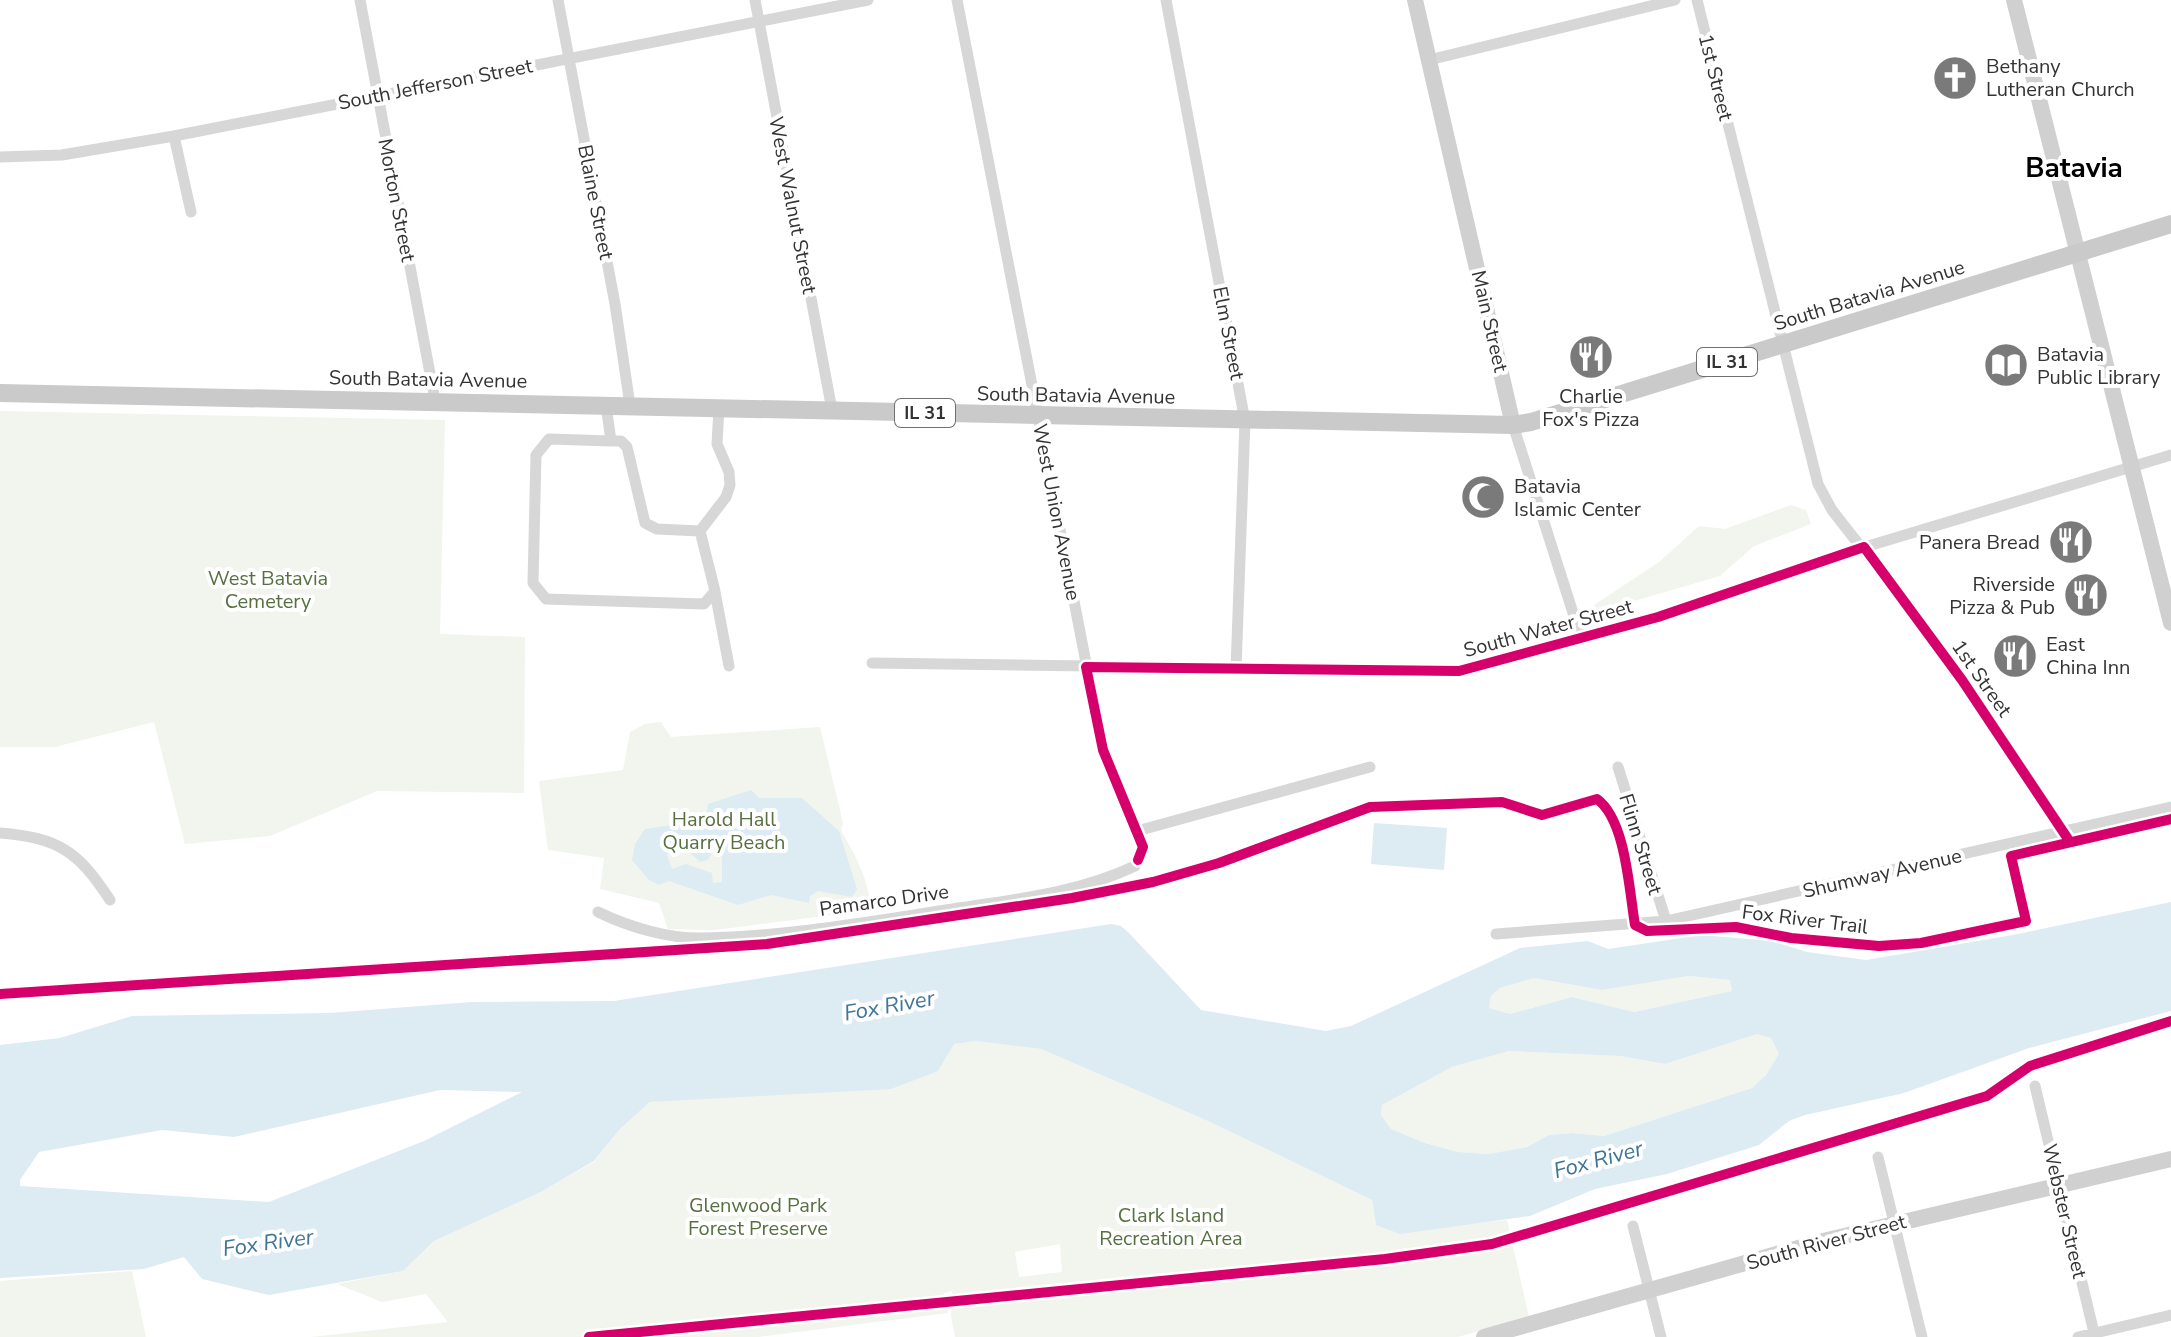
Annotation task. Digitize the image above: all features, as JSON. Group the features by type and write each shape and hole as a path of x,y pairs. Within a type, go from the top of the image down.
{"main road":[{"name":"Main Street","path":"1415,0 1513,425"},
{"path":"2014,0 2171,623"},
{"name":"IL 31","path":"2078,253 2171,224"},
{"name":"South Batavia Avenue","path":"0,393 1513,425 2078,253"},
{"name":"South River Street","path":"1484,1337 1894,1224 2171,1159"}],"street":[{"name":"Morton Street","path":"360,0 435,400"},
{"name":"Blaine Street","path":"558,0 617,318 630,405"},
{"name":"West Walnut Street","path":"755,0 832,410"},
{"name":"South Jefferson Street","path":"0,157 62,155 174,136 868,0"},
{"name":"West Union Avenue","path":"957,0 1103,750 1137,831"},
{"name":"Elm Street","path":"1166,0 1245,421 1236,669"},
{"path":"1429,60 1675,0"},
{"name":"1st Street","path":"1697,0 1818,484 1832,510 1864,547 1928,633 2066,832"},
{"path":"174,136 191,212"},
{"path":"606,405 611,441"},
{"path":"700,531 726,497 730,485 729,472 717,444 719,408"},
{"name":"Main Street","path":"1513,425 1581,638"},
{"path":"700,531 657,529 645,523 627,447 621,441 549,439 540,446 536,455 533,583 538,593 546,599 704,604 715,591"},
{"name":"South Water Street","path":"872,663 1459,671 1658,617 1864,547 2171,455"},
{"path":"700,531 729,666"},
{"path":"1137,831 1370,767"},
{"name":"Flinn Street","path":"1618,767 1666,921"},
{"name":"Shumway Avenue","path":"1496,934 1666,921 2171,807"},
{"name":"Pamarco Drive","path":"598,912 626,926 701,938 870,922 1038,896 1108,879 1135,866 1143,847 1137,831"},
{"path":"0,833 51,841 79,857 110,900"},
{"name":"Webster Street","path":"2035,1086 2094,1335"},
{"path":"1878,1157 1922,1337"},
{"path":"1633,1226 1661,1337"},
{"path":"2078,1337 2171,1315"}],"green space":[{"name":"West Batavia Cemetery","path":"0,411 445,420 440,634 525,637 524,793 377,791 270,836 185,844 154,722 55,747 0,747"},
{"path":"1791,505 1806,510 1811,524 1754,546 1720,576 1593,613 1594,605 1659,562 1699,526 1725,529"},
{"name":"Harold Hall Quarry Beach","path":"661,722 671,737 820,727 843,823 841,830 865,878 871,910 715,930 668,929 659,903 600,889 604,858 548,850 539,781 623,770 630,732 645,724"},
{"path":"1689,976 1731,980 1732,991 1634,1012 1572,997 1510,1014 1489,1008 1491,996 1500,988 1534,978 1602,990"},
{"path":"1757,1034 1771,1038 1780,1054 1766,1075 1752,1088 1604,1136 1549,1135 1527,1147 1488,1154 1458,1152 1391,1129 1381,1115 1382,1105 1452,1067 1509,1051 1620,1056 1665,1064"},
{"path":"976,1041 1041,1049 1208,1121 1372,1200 1376,1225 1458,1225 1507,1220 1529,1317 1458,1337 955,1337 951,1316 952,1291 944,1293 948,1313 758,1337 311,1337 448,1322 426,1294 382,1302 337,1284 403,1271 434,1241 541,1192 594,1162 621,1128 650,1102 732,1096 938,1071 953,1044","holes":["1060,1244 1062,1272 1019,1277 1015,1252"]},
{"path":"132,1271 146,1337 0,1337 0,1281"}],"water":[{"path":"751,790 759,798 802,798 839,831 857,889 852,897 818,891 810,896 809,903 771,895 738,905 669,881 659,885 649,880 632,860 635,844 645,829 705,820 708,804","holes":["683,846 700,862 708,860 713,850 722,849 722,882 713,883 712,873 686,864 672,869 667,855 672,847"]},
{"path":"1374,823 1447,828 1444,870 1371,864"},
{"name":"Fox River","path":"2171,902 2171,1011 2029,1048 1904,1093 1805,1115 1789,1121 1759,1145 1667,1174 1595,1189 1530,1216 1400,1234 1376,1225 1372,1200 1208,1121 1041,1049 976,1041 954,1044 938,1071 891,1089 650,1102 621,1128 594,1161 541,1192 434,1241 403,1271 269,1295 202,1279 184,1257 144,1269 0,1278 0,1045 60,1038 132,1016 330,1013 472,1002 614,1001 1111,924 1121,926 1130,934 1201,1010 1326,1031 1351,1026 1520,948 1588,941 1608,949 1701,935 1772,941 1807,952 1866,960 2013,935","holes":["1689,976 1730,980 1732,991 1634,1012 1572,997 1510,1014 1489,1008 1491,996 1500,988 1534,978 1602,990","1757,1034 1771,1038 1779,1054 1766,1075 1752,1088 1604,1136 1549,1135 1527,1147 1488,1154 1458,1152 1425,1143 1391,1129 1381,1115 1382,1105 1452,1067 1509,1051 1620,1056 1665,1064","440,1090 522,1092 424,1141 269,1202 20,1186 20,1180 39,1152 162,1130 234,1137"]}],"cycle path":[{"path":"1138,860 1143,847 1103,750 1086,667 1459,671 1658,617 1864,547 1962,680 2070,842"},
{"name":"Fox River Trail","path":"0,994 767,944 1072,898 1153,882 1219,863 1370,807 1502,802 1542,815 1597,799 1607,809 1620,839 1635,925 1647,931 1736,927 1791,938 1879,946 1921,943 2026,921 2011,856 2171,819"},
{"path":"589,1337 1385,1259 1492,1244 1987,1096 2030,1066 2171,1021"}],"place":[{"name":"Bethany Lutheran Church","path":"1955,78"},
{"name":"Charlie Fox's Pizza","path":"1591,357"},
{"name":"Batavia Public Library","path":"2006,365"},
{"name":"Batavia Islamic Center","path":"1483,497"},
{"name":"Panera Bread","path":"2071,542"},
{"name":"Riverside Pizza & Pub","path":"2086,595"},
{"name":"East China Inn","path":"2015,656"}],"district":[{"name":"Batavia","path":"2074,167"}],"park label":[{"name":"Glenwood Park Forest Preserve","path":"758,1216"},
{"name":"Clark Island Recreation Area","path":"1171,1226"}]}
